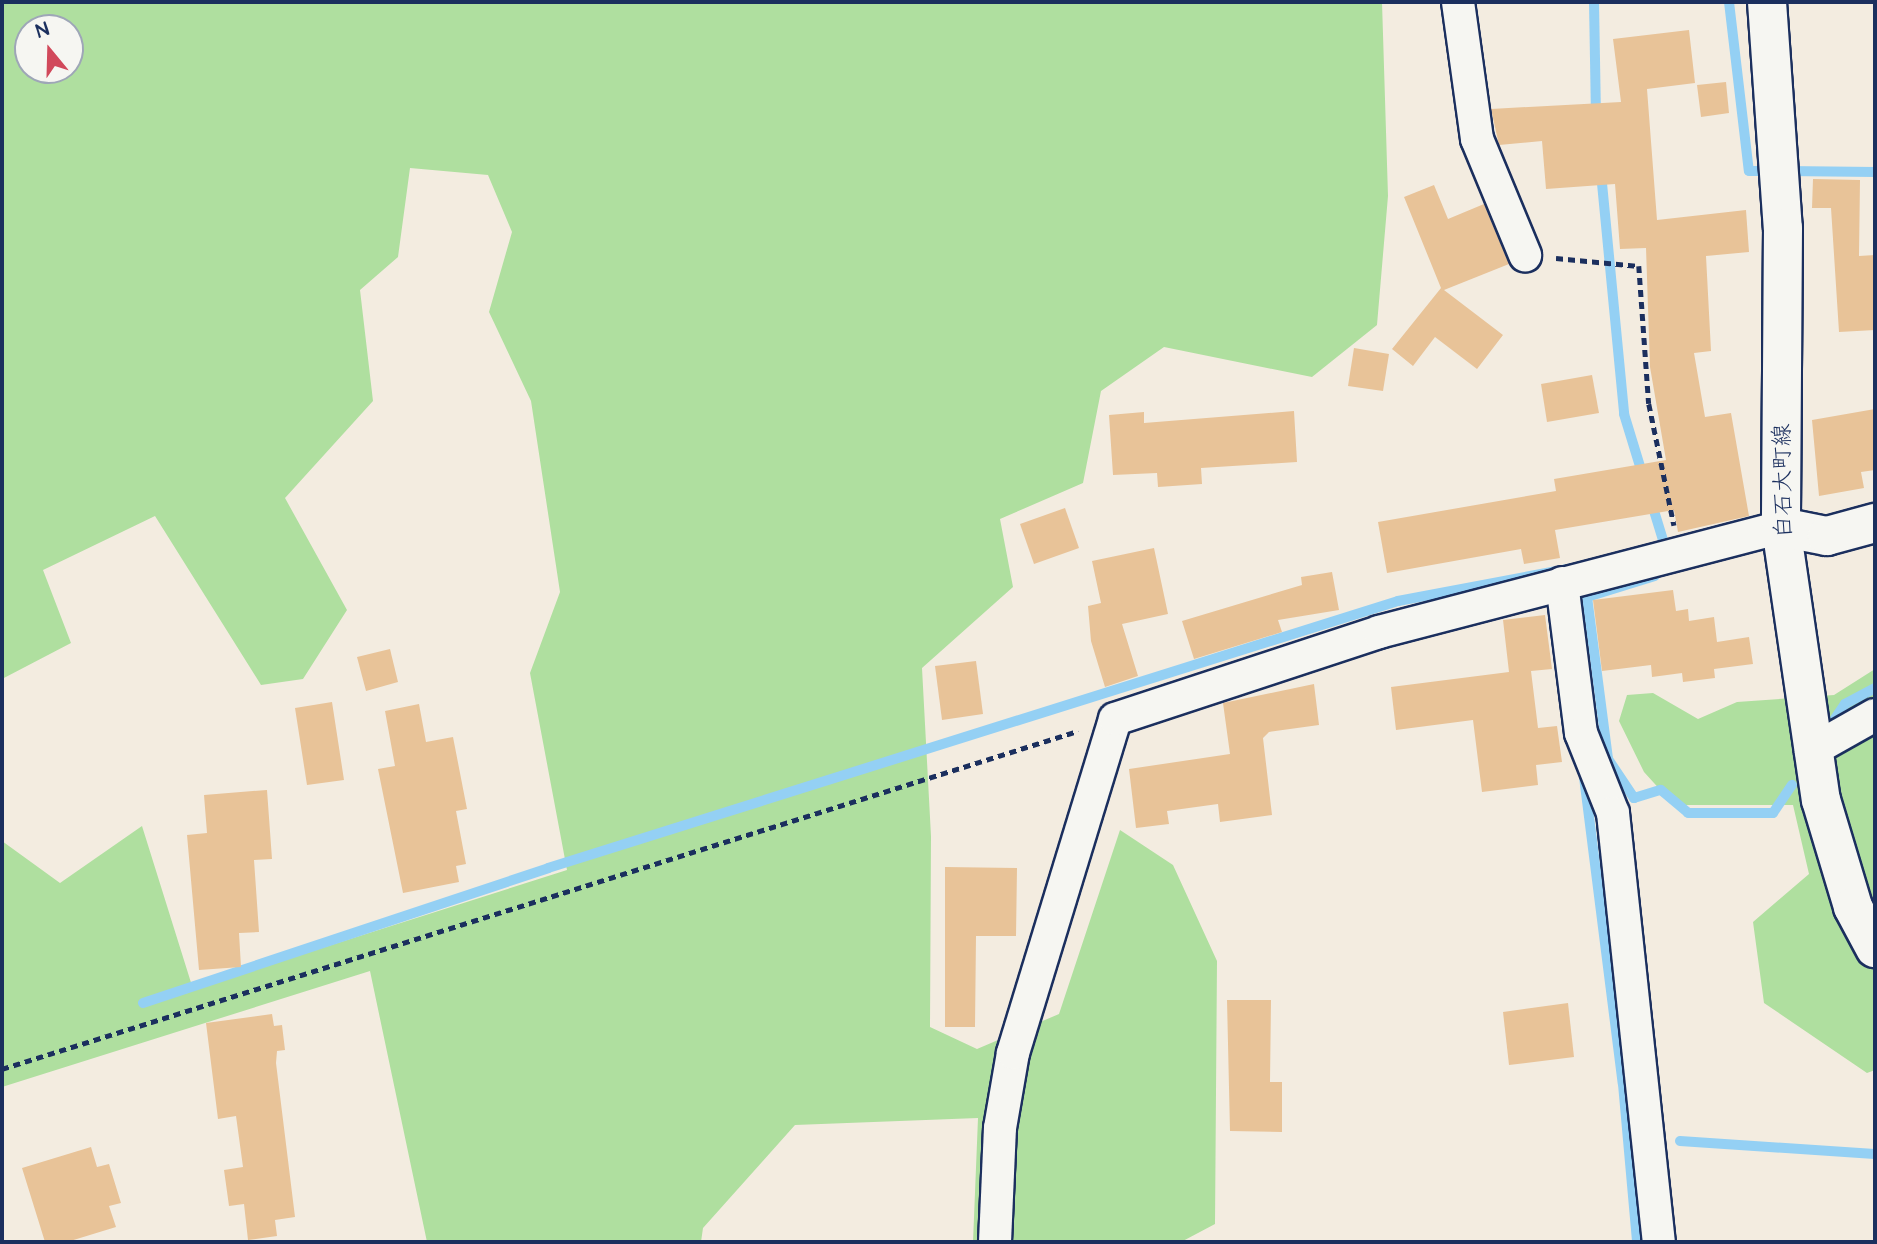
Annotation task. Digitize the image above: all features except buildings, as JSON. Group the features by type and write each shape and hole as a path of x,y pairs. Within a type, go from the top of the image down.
{"main road":[{"name":"白石大町線","path":"1767,2 1779,172 1781,527 1811,751 1853,907 1875,948"},
{"path":"1781,527 1827,536 1875,523"}],"street":[{"path":"1458,2 1478,139 1525,255"},
{"path":"995,1242 1000,1128 1013,1053 1115,719 1379,632 1781,527"},
{"path":"1578,579 1581,733 1599,769 1613,813 1660,1242"},
{"path":"1811,751 1875,715"}],"path":[{"path":"1525,255 1639,266 1649,404 1671,556"},
{"path":"2,1069 1115,719"}],"green space":[{"path":"2,2 1382,2 1388,196 1377,325 1312,377 1164,347 1101,391 1083,483 1000,519 1013,587 922,668 931,836 930,1027 977,1049 1059,1014 1120,830 1173,865 1217,961 1215,1224 1181,1242 973,1242 978,1118 795,1125 703,1228 701,1242 427,1242 370,971 2,1087 2,841 60,883 142,826 193,989 567,870 530,673 560,592 531,401 489,312 512,232 488,175 410,168 398,257 360,290 373,401 285,498 347,610 303,679 261,685 155,516 43,570 71,643 2,679"},
{"path":"1875,669 1875,1070 1867,1073 1764,1003 1753,922 1809,874 1793,805 1674,805 1644,772 1619,721 1627,695 1653,693 1698,719 1737,702 1834,695"}],"waterway":[{"path":"1594,2 1596,117"},
{"path":"1729,2 1749,171 1771,171"},
{"path":"1786,171 1875,172"},
{"path":"1601,173 1624,414 1643,476"},
{"path":"1651,501 1667,553"},
{"path":"143,1003 548,868 1398,601 1584,566"},
{"path":"1586,581 1587,597 1655,576"},
{"path":"1587,597 1608,759 1599,766"},
{"path":"1832,723 1845,704 1875,688"},
{"path":"1608,759 1634,798 1661,790 1688,813 1773,813 1792,785"},
{"path":"1584,777 1623,1084 1637,1242"},
{"path":"1680,1141 1875,1154"}]}
